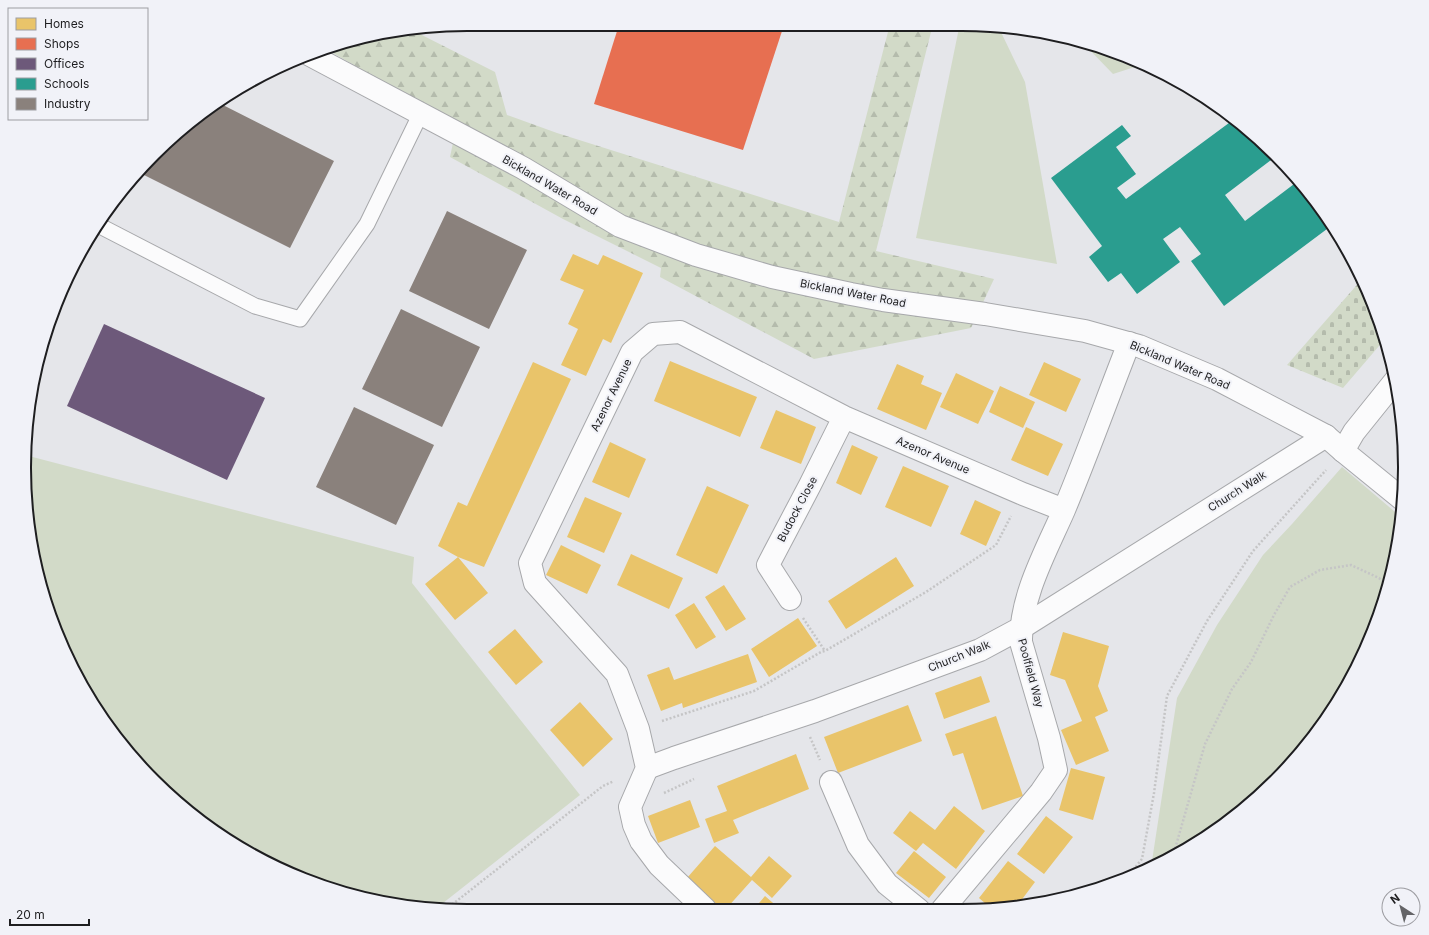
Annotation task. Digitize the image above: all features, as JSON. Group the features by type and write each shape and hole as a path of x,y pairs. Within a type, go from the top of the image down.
{"street":[{"name":"Bickland Water Road","path":"316,58 420,115 523,168 620,226 696,255 772,277 883,300 985,314 1085,331 1139,346 1217,378 1326,436 1397,495"},
{"name":"Azenor Avenue","path":"646,768 638,729 617,674 534,583 530,563 632,352 653,334 680,332 844,417 1023,494 1064,510"},
{"name":"Poolfield Way","path":"947,904 1041,792 1056,770 1049,738 1021,642 1021,628 1027,600 1041,559 1064,510 1129,343"},
{"path":"1343,451 1354,432 1391,386"},
{"name":"Budock Close","path":"790,599 768,565 844,417"},
{"name":"Church Walk","path":"646,768 815,711 980,650 1021,628 1326,436"},
{"path":"646,768 630,807 634,825 641,841 659,864 700,904"},
{"path":"831,782 858,845 887,884 912,904"}],"lane":[{"path":"103,228 255,306 300,319 367,224 420,115"}],"path":[{"path":"1134,869 1142,859 1154,793 1167,696 1207,621 1253,551 1343,451"},
{"path":"638,729 754,691 926,592 996,545 1023,494"},
{"path":"1175,849 1205,744 1232,689 1251,662 1274,615 1290,587 1320,570 1351,565 1380,578 1383,581"},
{"path":"790,599 825,651"},
{"path":"810,736 831,782"},
{"path":"453,903 603,786 646,768"}],"green space":[{"path":"888,31 931,31 876,251 994,279 971,328 814,359 660,277 661,268 563,219 450,157 457,124 332,53 382,39 420,34 495,72 507,115 557,133 839,222"},
{"path":"958,31 1002,33 1025,82 1057,264 916,238"},
{"path":"1090,51 1135,67 1113,74"},
{"path":"1358,284 1375,327 1380,345 1343,388 1287,365"},
{"path":"31,457 414,557 412,583 580,795 443,903 382,896 327,881 300,871 249,846 202,814 159,776 121,733 89,686 64,635 54,608 39,553 32,496"},
{"path":"1342,467 1395,512 1390,553 1375,608 1365,635 1340,686 1308,733 1290,755 1249,796 1227,814 1180,846 1152,860 1177,698 1217,625 1263,555"}],"building: Homes":[{"path":"573,254 598,265 603,255 643,273 611,343 603,339 586,376 561,365 578,329 568,324 584,290 560,280"},
{"path":"670,361 757,397 740,437 654,401"},
{"path":"533,362 571,379 484,567 458,557 438,546 458,502 467,506"},
{"path":"1044,362 1081,379 1066,412 1029,395"},
{"path":"897,364 924,376 921,384 942,393 926,430 877,409"},
{"path":"956,373 994,391 978,424 940,407"},
{"path":"1000,386 1035,402 1023,428 989,412"},
{"path":"776,410 816,427 801,464 760,448"},
{"path":"1026,427 1063,444 1048,476 1011,460"},
{"path":"610,442 646,459 629,498 592,482"},
{"path":"852,445 878,457 861,495 836,483"},
{"path":"903,466 949,486 931,527 885,507"},
{"path":"707,486 749,505 717,574 676,555"},
{"path":"585,497 622,513 604,553 567,537"},
{"path":"975,500 1001,512 986,546 960,534"},
{"path":"561,545 601,565 587,594 546,575"},
{"path":"631,554 683,578 669,609 617,585"},
{"path":"458,557 488,593 455,620 425,584"},
{"path":"896,557 914,586 846,629 828,601"},
{"path":"724,585 746,619 726,631 705,597"},
{"path":"694,603 716,637 696,649 675,615"},
{"path":"798,618 817,646 769,677 751,649"},
{"path":"515,629 543,662 516,685 488,652"},
{"path":"1063,632 1109,646 1098,686 1108,711 1095,717 1109,751 1076,765 1061,730 1082,721 1065,680 1050,675"},
{"path":"748,654 757,682 683,708 682,703 661,711 647,675 669,667 674,680"},
{"path":"981,676 990,702 944,719 935,693"},
{"path":"580,702 613,739 583,767 550,730"},
{"path":"908,705 922,741 838,773 824,737"},
{"path":"996,716 1023,796 982,810 963,753 953,756 945,734"},
{"path":"796,754 809,789 733,820 739,833 714,843 705,819 727,811 717,786"},
{"path":"1071,768 1105,777 1093,820 1059,810"},
{"path":"690,800 700,827 658,843 648,816"},
{"path":"954,806 985,831 956,869 923,843 916,851 893,833 910,811 935,830"},
{"path":"1046,816 1073,837 1044,874 1017,854"},
{"path":"715,846 751,877 769,856 792,876 772,898 752,880 730,904 716,904 687,878"},
{"path":"914,851 946,877 929,898 896,873"},
{"path":"1008,861 1035,882 1022,899 985,903 979,898"},
{"path":"765,896 774,904 758,904"}],"building: Shops":[{"path":"617,31 782,31 743,150 594,104"}],"building: Offices":[{"path":"104,324 265,398 227,480 67,406"}],"building: Schools":[{"path":"1229,123 1271,160 1225,195 1245,221 1294,184 1327,229 1224,306 1191,261 1201,254 1180,227 1163,239 1180,262 1137,294 1121,273 1108,282 1089,257 1102,246 1051,178 1122,125 1131,136 1116,147 1136,174 1117,188 1126,199"}],"building: Industry":[{"path":"224,106 334,161 290,248 144,175 180,139"},
{"path":"447,211 527,250 489,329 409,291"},
{"path":"401,309 480,347 442,427 362,389"},
{"path":"354,407 434,445 396,525 316,487"}]}
